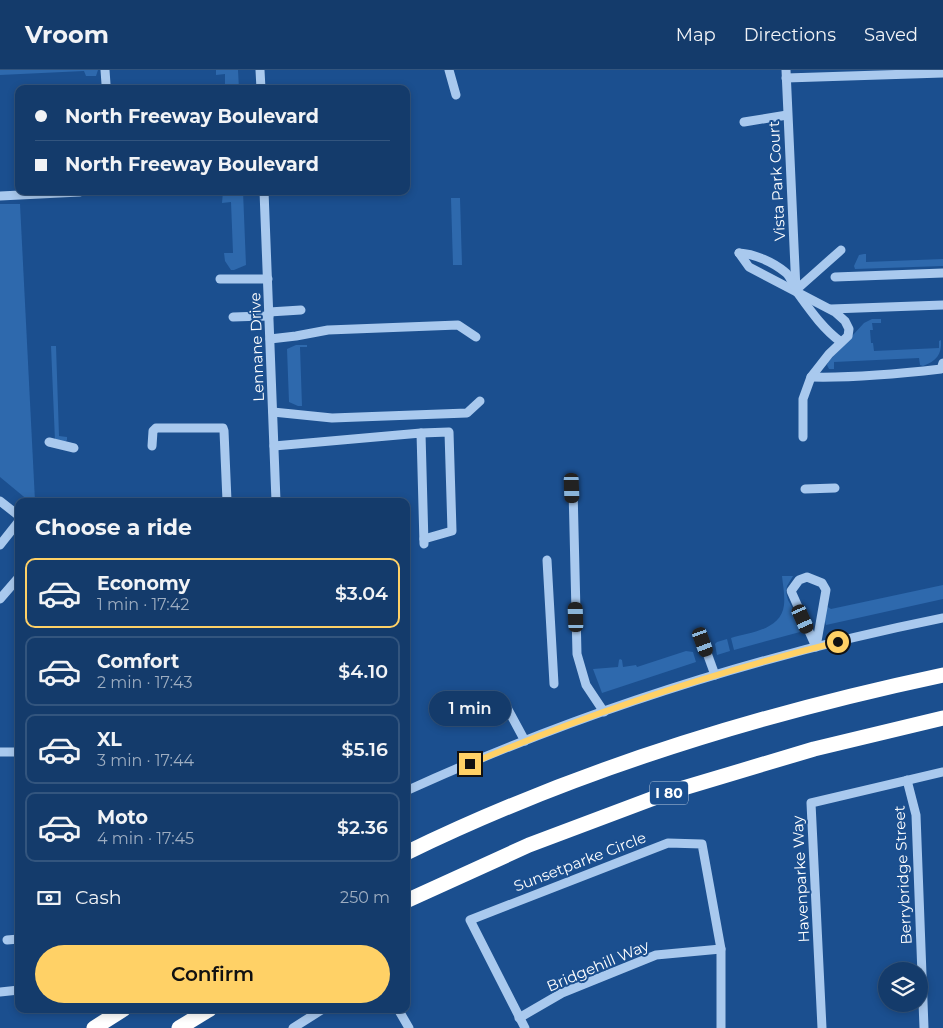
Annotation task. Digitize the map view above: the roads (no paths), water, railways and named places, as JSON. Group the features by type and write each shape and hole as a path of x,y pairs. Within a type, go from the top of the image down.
{"highway":[{"path":"410,851 440,836 576,780 715,732 856,693 943,675"},
{"name":"I 80","path":"410,899 529,845 670,792 814,748 943,718"},
{"path":"94,1028 118,1013"},
{"path":"179,1028 203,1013"}],"street":[{"path":"105,70 106,84"},
{"path":"260,70 260,85"},
{"path":"449,70 456,95"},
{"path":"786,74 943,72"},
{"name":"Vista Park Court","path":"786,74 796,290"},
{"path":"744,122 788,115"},
{"path":"0,196 20,195"},
{"name":"Lennane Drive","path":"264,195 276,498"},
{"path":"796,290 842,250"},
{"path":"803,437 803,399 811,377 844,339 849,329 844,321 831,309 796,290 749,267 739,252 752,254 787,273 796,290 822,324 844,339"},
{"path":"835,278 943,273"},
{"path":"220,279 268,279"},
{"path":"831,309 943,305"},
{"path":"233,317 301,310"},
{"path":"270,339 328,330 458,325 476,337"},
{"path":"811,377 912,372 940,369 943,363"},
{"path":"273,412 332,418 467,412 480,401"},
{"path":"152,446 153,431 156,428 223,428 227,498"},
{"path":"274,446 421,433 449,432 452,530 424,542 421,433"},
{"path":"49,442 74,448"},
{"path":"572,488 577,654 586,685 604,712"},
{"path":"805,489 835,488"},
{"path":"0,501 15,513"},
{"path":"0,545 15,526"},
{"path":"547,560 554,684"},
{"path":"807,577 822,582 826,590 816,647 791,592 799,580 807,577"},
{"path":"0,599 15,582"},
{"path":"410,789 525,741 715,675 816,647 943,618"},
{"path":"703,642 715,675"},
{"path":"504,702 525,741"},
{"path":"0,752 15,752"},
{"name":"Havenparke Way","path":"822,1028 811,803 943,772"},
{"name":"Berrybridge Street","path":"907,780 916,815 924,1028"},
{"name":"Sunsetparke Circle","path":"519,1018 470,920 668,843 702,844 720,949"},
{"path":"7,940 15,939"},
{"path":"720,949 721,1028"},
{"name":"Bridgehill Way","path":"519,1018 562,993 656,955 720,949"},
{"path":"0,992 15,990"},
{"path":"298,1027 317,1013"},
{"path":"401,1013 410,1028"},
{"path":"519,1018 525,1028"}]}
